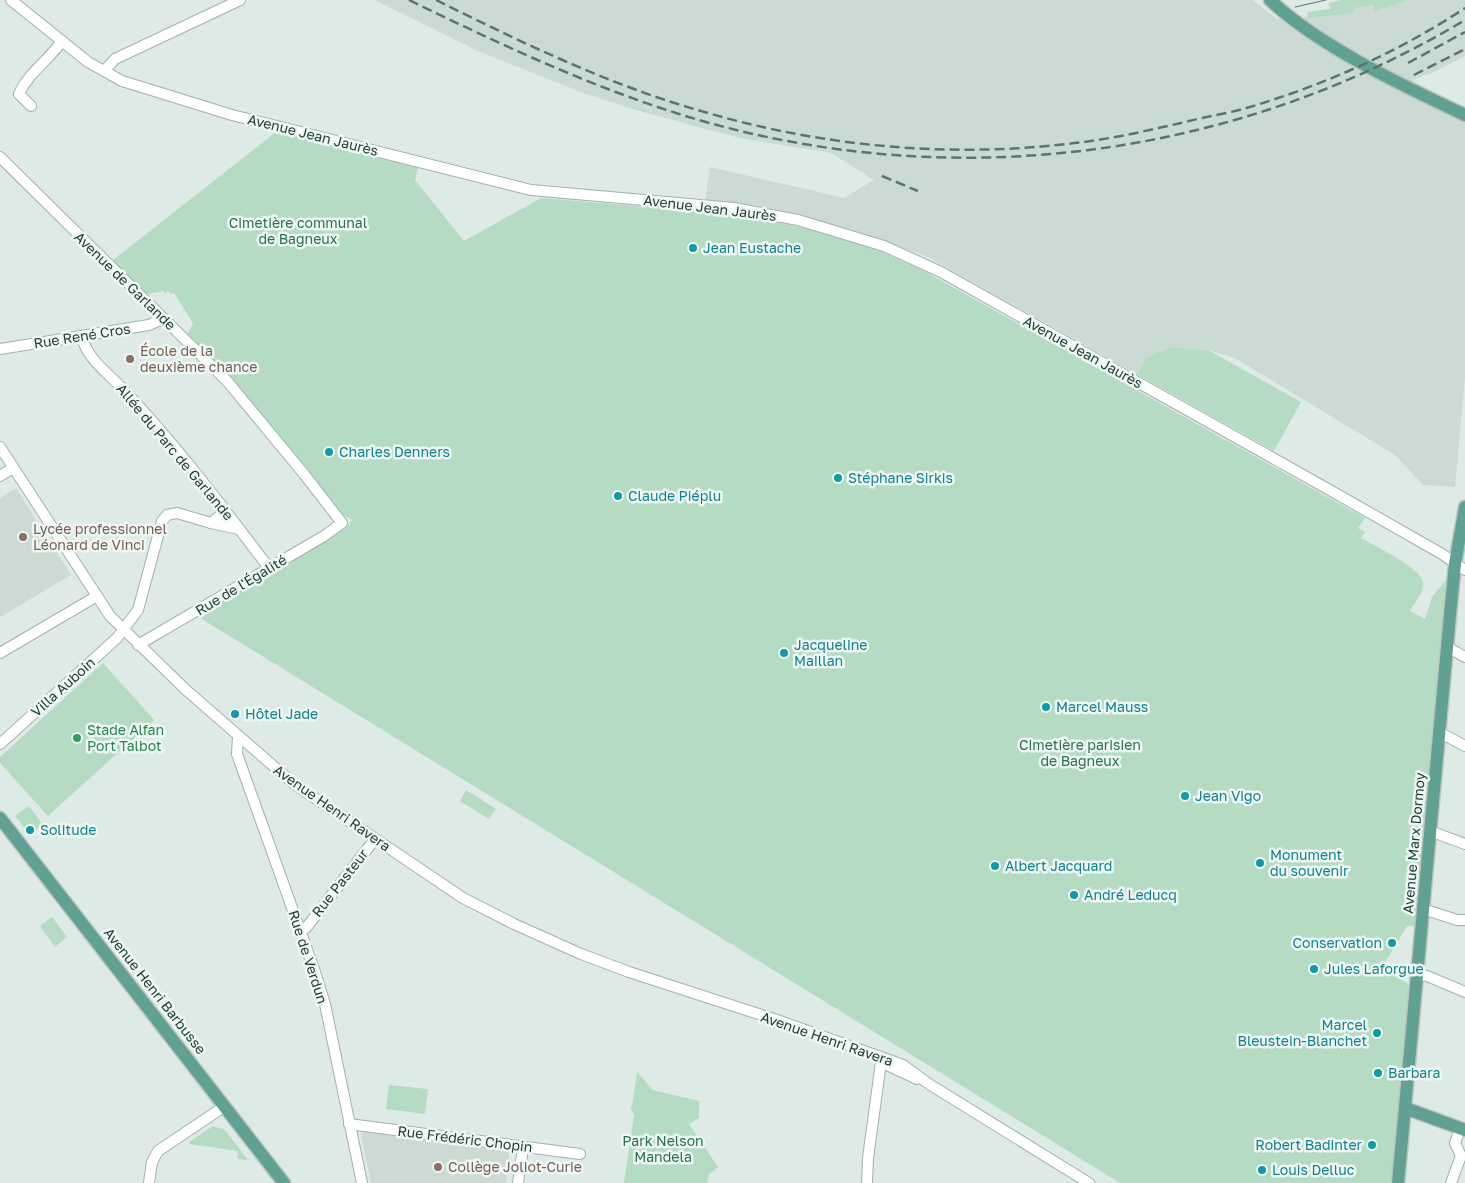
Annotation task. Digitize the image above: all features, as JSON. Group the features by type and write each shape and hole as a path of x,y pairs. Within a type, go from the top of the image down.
{"main road":[{"path":"1270,0 1285,14 1355,59 1465,115"},
{"name":"Avenue Marx Dormoy","path":"1398,1183 1447,647 1460,567 1465,507"},
{"name":"Avenue Henri Barbusse","path":"0,818 284,1183"},
{"path":"1405,1108 1463,1129"}],"street":[{"name":"Avenue Jean Jaurès","path":"12,0 88,62 122,81 232,115 531,190 734,208 825,226 884,246 941,272 1409,535 1460,567"},
{"path":"105,70 116,59 240,0"},
{"path":"31,106 18,94 24,83 53,54 62,41"},
{"name":"Avenue de Garlande","path":"0,157 233,388 342,523"},
{"name":"Rue René Cros","path":"0,349 149,325 163,319"},
{"name":"Allée du Parc de Garlande","path":"82,336 87,351 144,412 223,507 269,568"},
{"name":"Avenue Henri Ravera","path":"0,446 110,616 138,645 238,737 294,784 375,839 463,898 514,924 582,954 893,1060 909,1068 929,1084 1089,1183"},
{"path":"0,476 14,468"},
{"path":"211,523 221,514 223,507"},
{"name":"Villa Auboin","path":"0,744 116,638 123,628 133,620 138,610 162,521 167,514 177,513 211,523"},
{"path":"211,523 239,529"},
{"name":"Rue de l'Égalité","path":"138,645 342,523"},
{"path":"0,653 97,596"},
{"path":"1447,647 1465,657"},
{"path":"1439,732 1465,746"},
{"name":"Rue de Verdun","path":"238,737 237,754 315,972 324,1004 360,1183"},
{"path":"1430,831 1465,844"},
{"name":"Rue Pasteur","path":"306,928 375,839"},
{"path":"1423,909 1457,920 1465,920"},
{"path":"1417,975 1426,976 1465,992"},
{"name":"Avenue Henri Ravera","path":"748,1012 791,1031 881,1062 929,1084"},
{"path":"878,1183 867,1180 868,1158 881,1062"},
{"path":"149,1183 152,1162 158,1151 225,1106"},
{"name":"Rue Frédéric Chopin","path":"349,1124 580,1154"},
{"path":"1451,1183 1461,1158 1455,1143 1463,1129"},
{"path":"518,1183 523,1148"}],"shaded area":[{"path":"375,0 1253,0 1277,19 1354,13 1354,8 1374,5 1374,10 1376,11 1410,0 1465,0 1465,56 1436,71 1396,87 1465,121 1465,377 1455,487 1423,485 1395,455 1235,358 1208,350 1170,347 1144,359 1138,375 928,257 869,236 787,214 705,202 710,167 844,198 874,180 831,153 740,138 639,111 586,94 478,51"},
{"name":"Lycée professionnel Léonard de Vinci","path":"16,488 71,575 0,617 0,498"},
{"name":"Collège Joliot-Curie","path":"363,1132 510,1150 506,1183 371,1183 361,1134"}],"green space":[{"path":"1340,0 1410,0 1376,11 1374,11 1374,5 1354,8 1355,13 1308,18 1307,12 1330,9 1329,3"},
{"name":"Cimetière parisien de Bagneux","path":"276,132 340,146 418,168 415,180 464,241 541,198 732,214 822,232 882,252 926,272 1365,518 1358,528 1365,532 1361,538 1406,563 1420,576 1423,582 1421,593 1410,611 1425,619 1432,597 1446,580 1415,923 1414,926 1407,926 1383,966 1409,985 1392,1183 1120,1183 197,616 346,528 352,520 340,513 187,336 193,323 174,293 171,294 168,291 165,293 163,291 148,294 143,292 113,260"},
{"path":"1170,347 1208,350 1301,402 1274,451 1138,375 1144,359"},
{"name":"Stade Alfan Port Talbot","path":"103,663 154,720 48,816 0,763 0,757"},
{"path":"466,790 496,809 489,819 460,801"},
{"path":"29,806 43,825 30,835 15,816"},
{"path":"52,917 67,937 55,947 40,926"},
{"name":"Park Nelson Mandela","path":"637,1072 653,1090 699,1101 699,1118 689,1124 718,1167 709,1174 707,1183 624,1183 634,1115 630,1106 632,1106"},
{"path":"389,1085 428,1089 425,1114 386,1109"},
{"path":"213,1126 225,1130 248,1160 238,1159 237,1151 190,1144 189,1142"}],"tram line":[{"path":"1295,7 1326,0"}],"railway":[{"path":"409,0 483,36 559,69 597,85 674,112 713,124 809,145 906,156 1003,157 1100,148 1195,130 1288,103 1379,66 1465,20"},
{"path":"436,0 533,47 599,76 701,111 746,123 836,141 882,146 975,150 1021,148 1097,140 1243,109 1301,90 1358,67 1413,40 1465,8"},
{"path":"1408,63 1465,32"},
{"path":"1414,75 1465,49"},
{"path":"882,176 918,191"}],"place":[{"name":"Jean Eustache","path":"693,248"},
{"name":"École de la deuxième chance","path":"130,359"},
{"name":"Charles Denners","path":"329,452"},
{"name":"Stéphane Sirkis","path":"838,478"},
{"name":"Claude Piéplu","path":"618,496"},
{"name":"Lycée professionnel Léonard de Vinci","path":"23,537"},
{"name":"Jacqueline Maillan","path":"784,653"},
{"name":"Marcel Mauss","path":"1046,707"},
{"name":"Hôtel Jade","path":"235,714"},
{"name":"Stade Alfan Port Talbot","path":"77,738"},
{"name":"Jean Vigo","path":"1185,796"},
{"name":"Solitude","path":"30,830"},
{"name":"Monument du souvenir","path":"1260,863"},
{"name":"Albert Jacquard","path":"995,866"},
{"name":"André Leducq","path":"1074,895"},
{"name":"Conservation","path":"1392,943"},
{"name":"Jules Laforgue","path":"1314,969"},
{"name":"Marcel Bleustein-Blanchet","path":"1377,1033"},
{"name":"Barbara","path":"1378,1073"},
{"name":"Robert Badinter","path":"1372,1145"},
{"name":"Collège Joliot-Curie","path":"438,1167"},
{"name":"Louis Delluc","path":"1262,1170"}],"park label":[{"name":"Cimetière communal de Bagneux","path":"298,232"}]}
